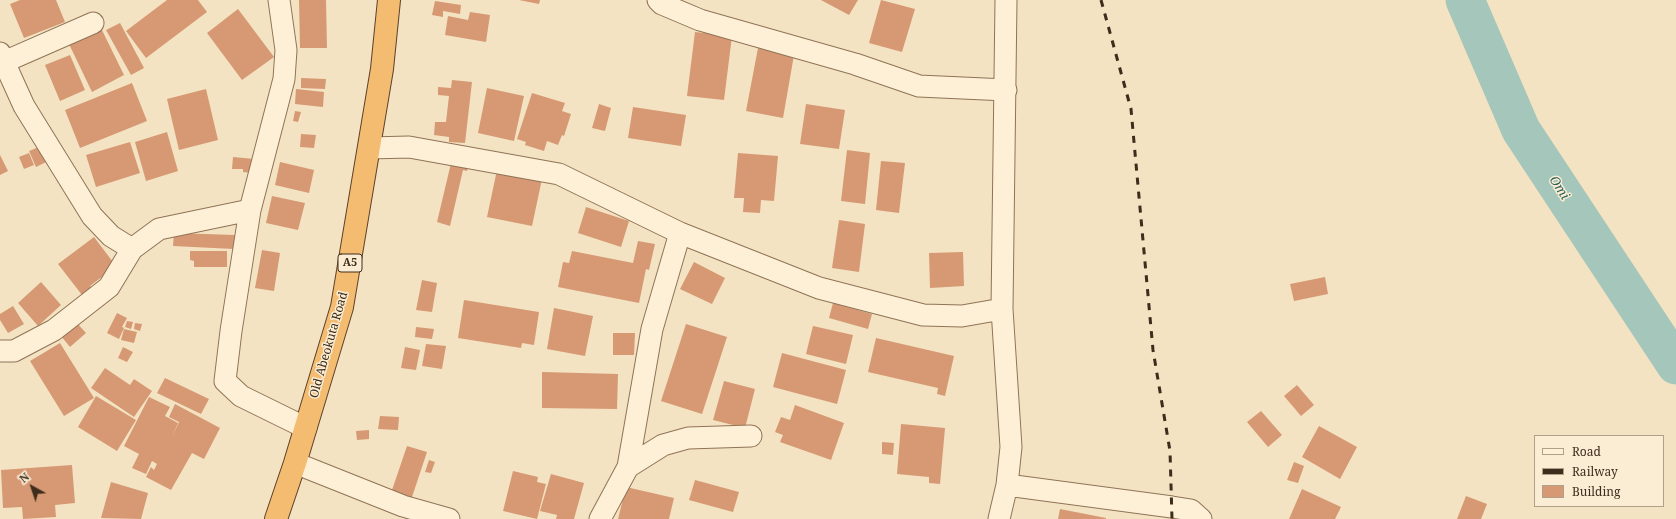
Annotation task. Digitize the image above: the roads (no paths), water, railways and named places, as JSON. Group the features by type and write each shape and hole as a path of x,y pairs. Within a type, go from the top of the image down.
{"highway":[{"name":"Old Abeokuta Road","path":"276,519 306,428 342,307 382,69 389,0"}],"street":[{"path":"279,0 286,50 284,79 250,210 225,380 241,396 306,428"},
{"path":"658,0 662,4 700,20 856,64 919,86 1006,90"},
{"path":"999,519 1007,485 1011,447 1002,310 1006,0"},
{"path":"93,23 2,58 24,106 92,216 110,236 132,249"},
{"path":"369,148 409,147 559,174 680,233 819,288 923,315 962,316 1002,310"},
{"path":"0,351 14,351 54,330 109,287 132,249 159,229 250,210"},
{"path":"600,519 628,468 652,329 680,233"},
{"path":"628,468 663,445 688,438 751,436"},
{"path":"295,463 402,506 449,519"},
{"path":"1007,485 1191,510 1201,519"}],"waterway":[{"name":"Omi","path":"1465,0 1521,130 1676,365"}],"railway":[{"path":"1101,0 1131,109 1153,350 1170,451 1172,519"}]}
